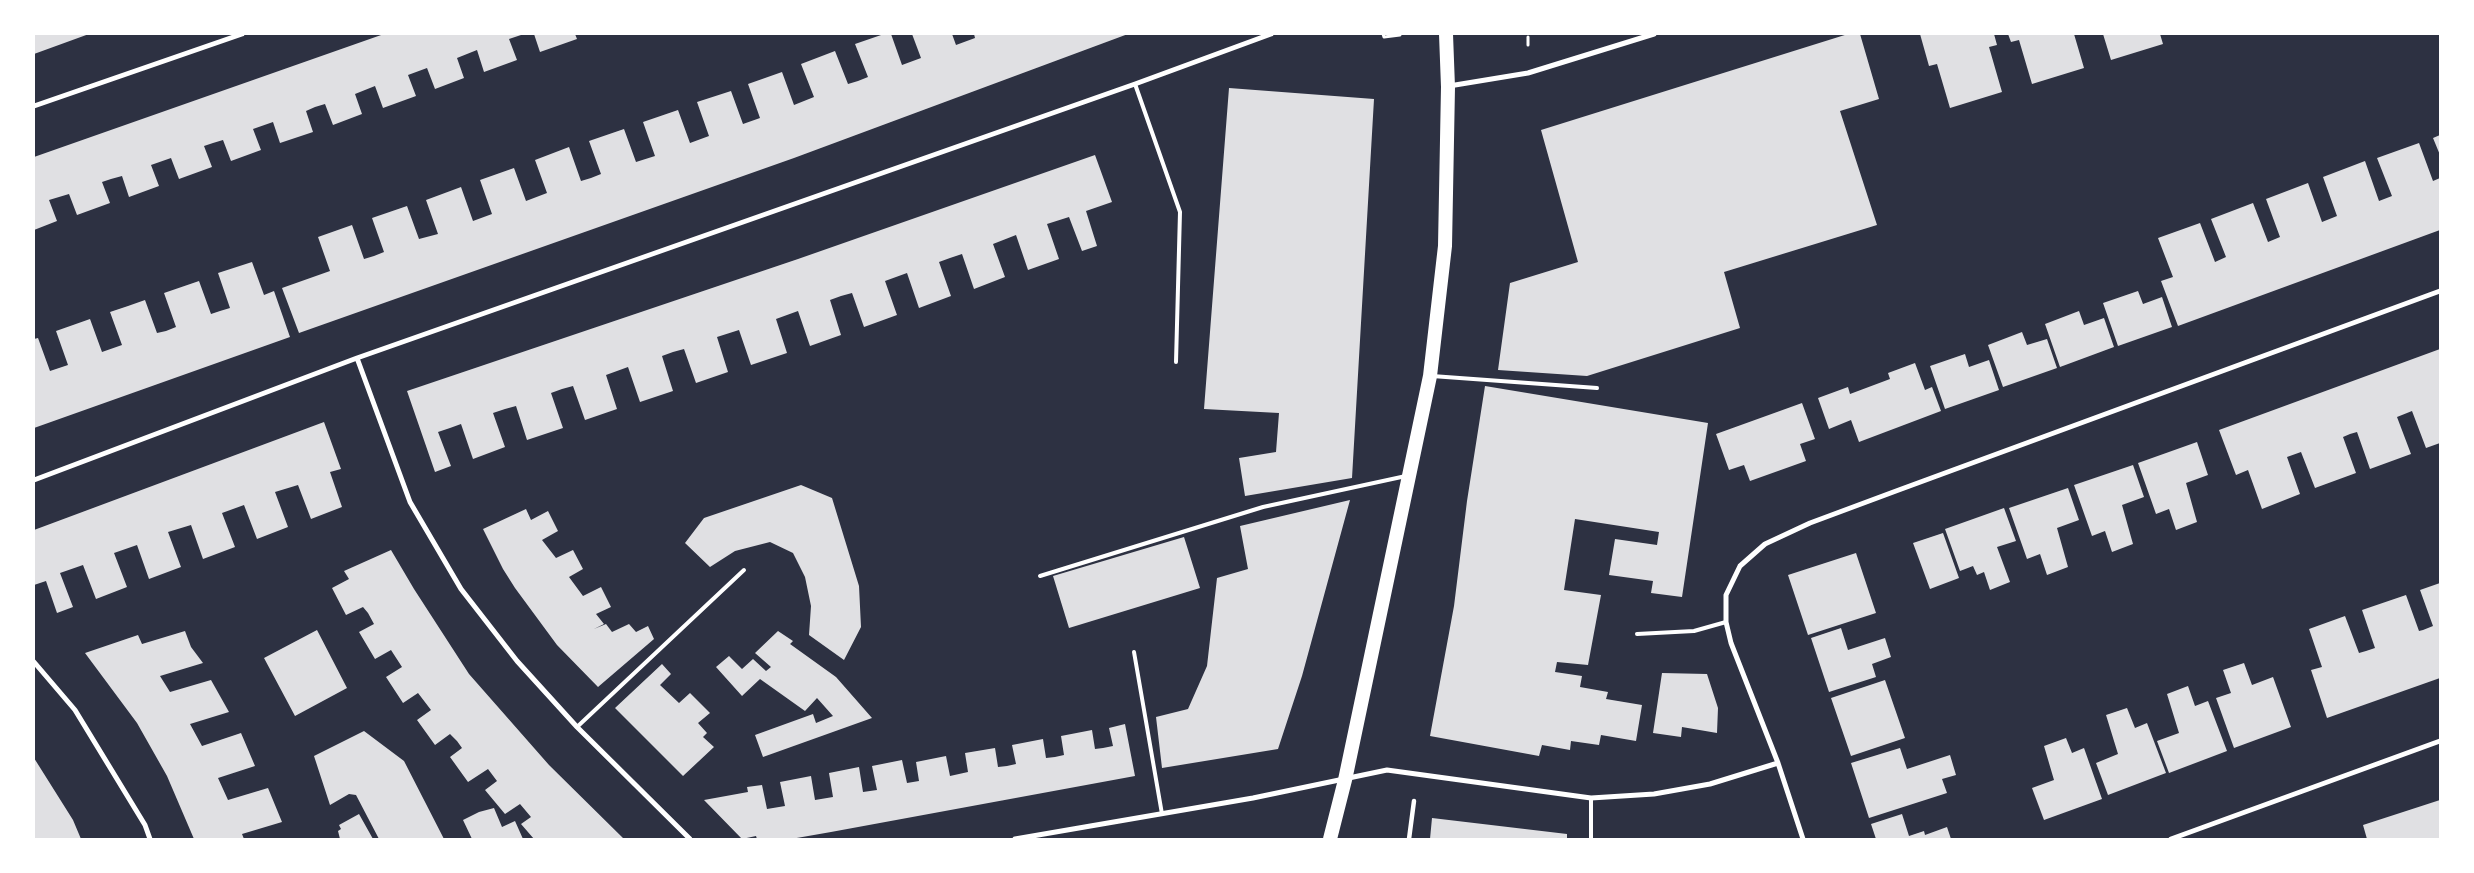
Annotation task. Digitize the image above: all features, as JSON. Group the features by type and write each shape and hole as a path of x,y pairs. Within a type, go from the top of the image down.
{"highway":[{"path":"1330,839 1345,780 1430,376 1444,246 1448,87 1446,34"}],"street":[{"path":"34,106 242,34"},
{"path":"34,480 357,358 1136,84 1271,34"},
{"path":"1448,87 1528,73 1654,34"},
{"path":"1803,839 1778,763 1732,643 1726,622 1726,595 1740,566 1765,544 1810,524 1896,491 2440,290"},
{"path":"357,358 410,502 461,589 517,661 577,727 690,839"},
{"path":"34,662 75,710 150,839"},
{"path":"2170,839 2440,741"},
{"path":"1015,839 1162,814 1345,780 1387,770 1591,798 1654,794 1710,784 1778,763"},
{"path":"1410,839 1414,801"}],"lane":[{"path":"1136,84 1180,212 1176,362"},
{"path":"1430,376 1597,388"},
{"path":"1040,576 1263,507 1410,475"},
{"path":"577,727 744,570"},
{"path":"1638,634 1694,631 1726,622"},
{"path":"1134,652 1162,814"},
{"path":"1591,798 1591,839"}],"path":[{"path":"1383,34 1384,37 1400,35"},
{"path":"1528,37 1528,45"}],"building":[{"path":"34,34 89,34 34,54"},
{"path":"384,34 524,34 509,39 517,60 484,72 477,50 457,58 464,78 435,89 427,68 408,75 416,96 383,108 375,86 355,94 362,114 333,125 325,104 315,107 306,111 313,132 280,143 273,122 253,129 261,150 231,161 223,140 204,146 212,167 179,179 171,158 151,165 159,186 129,197 122,176 102,182 110,203 77,215 69,194 49,200 57,221 34,230 34,157"},
{"path":"534,34 575,34 577,39 540,52"},
{"path":"884,34 891,34 902,65 921,58 912,34 952,34 956,45 975,38 974,34 1128,34 794,158 299,333 282,288 330,271 318,237 352,225 364,259 374,256 384,252 372,218 407,206 419,239 438,234 426,200 461,187 473,221 492,214 480,180 514,168 526,201 547,193 535,160 569,147 581,181 591,178 601,174 589,141 624,129 636,162 655,156 643,122 678,110 690,143 709,136 697,102 731,91 743,124 760,118 748,84 782,72 794,105 814,97 801,64 835,51 848,84 858,81 868,77 855,44"},
{"path":"1848,34 1860,34 1879,99 1840,111 1877,225 1724,272 1740,328 1587,376 1498,370 1510,283 1578,262 1541,130"},
{"path":"1920,34 1994,34 1997,45 1989,47 2002,92 1950,108 1937,64 1929,66"},
{"path":"2008,34 2074,34 2084,68 2032,84 2019,40 2011,42"},
{"path":"2103,34 2160,34 2163,44 2111,60"},
{"path":"1229,88 1374,99 1352,478 1245,496 1239,458 1276,452 1279,413 1204,409"},
{"path":"2440,135 2440,155 2433,138"},
{"path":"2419,143 2433,181 2440,178 2440,230 2178,326 2161,281 2173,277 2158,238 2200,223 2215,262 2226,257 2211,219 2253,203 2268,242 2280,237 2266,199 2308,183 2322,222 2337,216 2323,177 2365,161 2379,201 2392,196 2377,158"},
{"path":"1095,155 1112,202 1086,211 1097,246 1082,251 1069,217 1047,224 1059,259 1028,270 1016,235 993,244 1005,277 974,289 962,254 950,258 939,262 951,296 919,308 907,273 885,281 897,315 864,327 852,293 841,296 830,300 841,335 810,346 798,311 776,319 787,353 751,365 739,330 717,337 728,372 696,383 684,349 673,352 662,356 673,391 640,402 628,367 606,375 617,409 585,420 573,386 562,389 551,393 563,428 527,440 516,406 493,413 505,447 473,459 461,424 438,432 451,466 435,472 407,391 798,259"},
{"path":"252,262 264,295 274,291 290,337 34,428 34,339 38,338 50,371 68,365 56,331 90,319 102,352 122,345 110,312 145,300 157,333 166,331 176,327 164,293 199,281 211,314 230,308 218,273"},
{"path":"2138,291 2143,304 2162,297 2172,327 2118,346 2103,303"},
{"path":"2079,311 2084,325 2104,318 2114,347 2060,367 2045,324"},
{"path":"2022,332 2027,345 2047,339 2057,368 2003,387 1988,345"},
{"path":"2440,349 2440,443 2426,448 2412,411 2397,417 2411,454 2370,469 2357,432 2350,434 2343,437 2356,473 2315,488 2301,452 2287,457 2300,494 2262,509 2248,470 2236,475 2219,430"},
{"path":"1965,354 1969,367 1989,360 1999,390 1945,409 1930,366"},
{"path":"1915,363 1925,390 1932,387 1941,411 1859,442 1851,420 1829,429 1818,398 1848,387 1850,394 1890,379 1888,373"},
{"path":"1485,386 1708,423 1682,597 1651,593 1653,581 1609,575 1615,539 1657,545 1659,532 1575,519 1564,590 1601,595 1588,665 1557,662 1555,672 1582,676 1580,687 1608,692 1606,699 1642,705 1636,741 1601,735 1599,745 1571,741 1570,750 1542,745 1539,756 1430,736 1454,606 1467,501"},
{"path":"1802,403 1815,439 1800,444 1806,461 1750,481 1744,465 1729,470 1716,434"},
{"path":"324,422 341,469 330,472 342,507 311,519 298,485 275,492 288,527 257,539 244,505 222,513 235,547 203,559 191,525 168,532 181,567 149,579 137,545 114,553 127,587 96,599 83,565 60,573 73,607 57,613 46,581 34,585 34,530"},
{"path":"2197,442 2208,475 2186,483 2197,522 2176,530 2169,509 2156,514 2138,463"},
{"path":"2133,465 2144,497 2122,505 2133,544 2112,552 2105,531 2092,536 2074,485"},
{"path":"801,485 832,498 859,586 861,627 844,660 809,635 811,606 805,577 793,553 770,542 735,551 710,567 685,543 704,518"},
{"path":"2068,488 2079,520 2057,528 2068,567 2047,575 2040,554 2027,559 2009,508"},
{"path":"1350,500 1302,676 1278,749 1162,768 1156,717 1188,709 1207,666 1217,578 1248,569 1240,526"},
{"path":"2004,508 2016,541 1997,547 2010,582 1990,590 1984,572 1977,575 1973,566 1960,571 1945,529"},
{"path":"526,509 531,520 548,511 558,531 542,540 556,558 573,550 583,569 569,577 583,596 601,587 611,607 596,614 604,624 594,629 606,624 612,632 629,624 636,632 648,626 654,639 598,687 557,645 515,588 483,529"},
{"path":"1943,533 1959,578 1930,589 1913,543"},
{"path":"1184,537 1200,588 1069,628 1053,576"},
{"path":"391,550 469,674 549,765 624,839 534,839 521,824 531,817 520,804 505,814 485,790 497,781 488,769 468,782 450,757 462,748 457,741 450,734 435,745 417,720 431,710 418,693 403,703 386,677 402,667 391,650 375,659 359,632 374,624 368,613 363,607 346,615 332,588 349,579 344,571"},
{"path":"1856,553 1876,613 1808,635 1788,575"},
{"path":"2440,583 2440,678 2327,718 2311,670 2322,667 2309,629 2345,616 2359,653 2375,648 2362,610 2406,595 2419,631 2423,630 2433,626 2420,590"},
{"path":"1841,628 1848,650 1885,638 1891,657 1872,664 1876,677 1829,692 1811,638"},
{"path":"317,630 347,688 295,716 264,658"},
{"path":"185,631 191,647 203,663 160,676 170,692 211,680 229,712 190,724 202,746 241,733 255,766 218,778 228,800 268,788 282,822 242,834 244,839 194,839 167,776 137,723 85,653 138,635 142,644"},
{"path":"778,631 793,641 790,644 836,677 872,718 763,757 755,735 813,714 816,723 833,716 817,698 805,711 760,679 742,696 716,667 729,656 742,669 753,659 766,671 771,667 755,653"},
{"path":"2244,663 2252,685 2273,677 2291,727 2234,748 2216,698 2231,693 2223,670"},
{"path":"662,664 671,674 660,685 679,703 690,693 710,713 698,723 707,733 703,737 714,747 683,776 615,708"},
{"path":"1662,673 1707,674 1718,708 1717,733 1682,727 1681,737 1653,733"},
{"path":"1885,680 1905,738 1851,756 1831,698"},
{"path":"2188,686 2195,706 2208,701 2227,751 2169,773 2157,741 2179,733 2167,694"},
{"path":"2127,708 2135,728 2147,723 2166,773 2108,795 2096,763 2118,754 2106,715"},
{"path":"1125,724 1135,776 831,832 791,839 757,839 756,836 742,839 704,800 748,792 747,787 762,785 767,809 785,806 780,782 811,776 815,800 833,797 829,773 859,767 863,792 877,790 872,766 902,760 907,783 919,781 916,762 946,756 950,776 968,772 965,753 995,748 998,767 1007,766 1016,764 1012,745 1043,739 1046,758 1055,757 1064,755 1061,736 1092,730 1095,749 1103,748 1113,746 1109,728"},
{"path":"364,731 404,761 444,839 379,839 356,795 349,794 330,805 314,756"},
{"path":"2066,738 2072,753 2084,748 2102,799 2044,820 2032,788 2054,780 2044,746"},
{"path":"1900,748 1907,769 1950,755 1956,775 1942,779 1947,793 1869,818 1851,763"},
{"path":"34,758 73,820 81,839 34,839"},
{"path":"2440,800 2440,839 2367,839 2363,825"},
{"path":"494,808 502,827 515,821 523,839 472,839 463,820 479,812"},
{"path":"359,814 373,839 340,839 338,831 341,829 339,825"},
{"path":"1902,814 1909,836 1924,831 1925,835 1947,827 1951,839 1876,839 1871,824"},
{"path":"1432,818 1567,834 1567,839 1430,839"}]}
